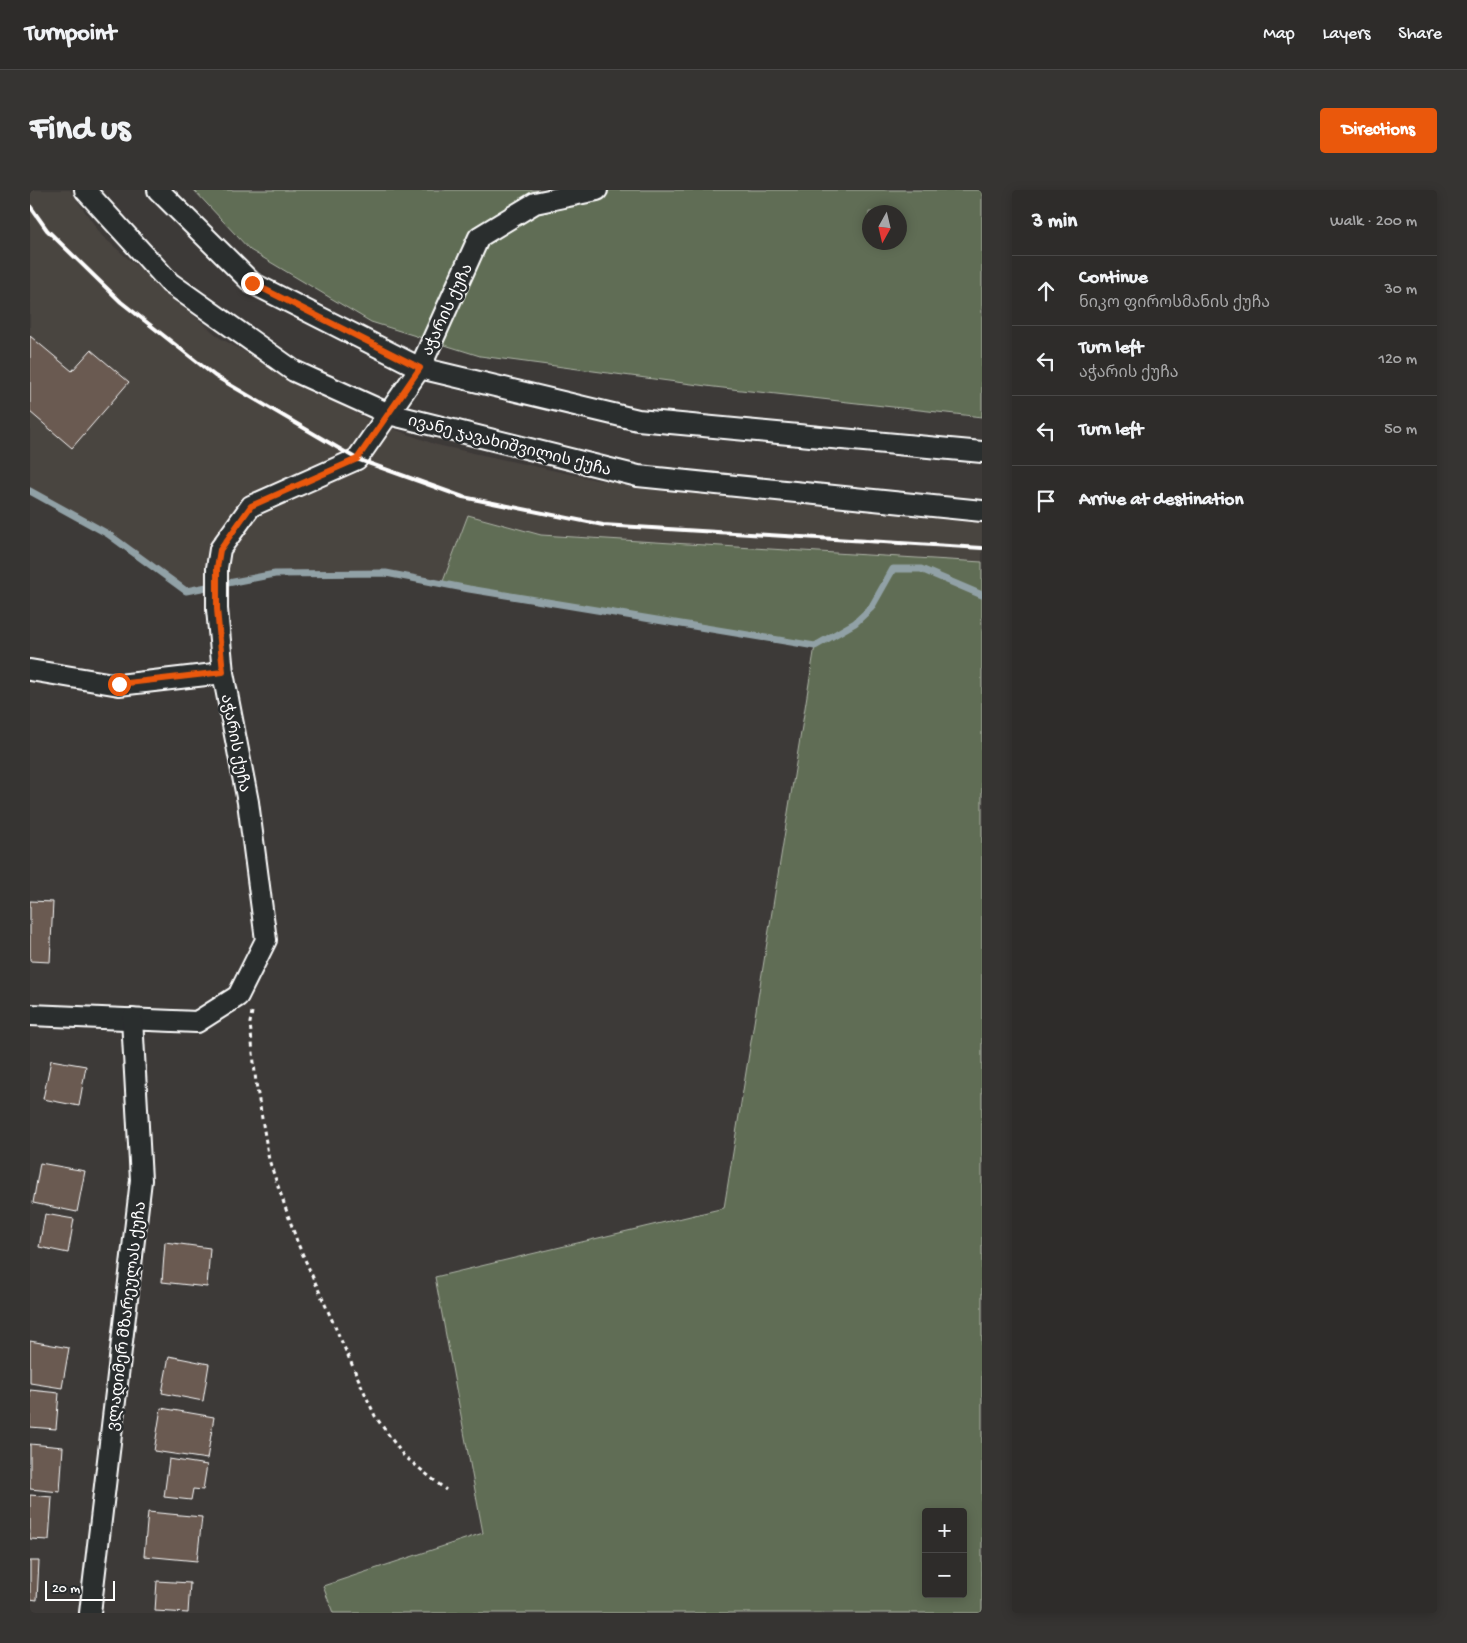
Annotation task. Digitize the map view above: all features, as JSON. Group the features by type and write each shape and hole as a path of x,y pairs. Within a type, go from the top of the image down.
{"street":[{"name":"ივანე ჯავახიშვილის ქუჩა","path":"84,190 170,283 294,371 389,414 638,476 982,511"},
{"path":"158,190 252,283 420,368 638,420 982,452"},
{"name":"აჭარის ქუჩა","path":"30,1015 197,1022 238,996 266,940 248,802 223,672 217,609 217,568 220,550 251,506 357,459 420,368 479,237 535,203 596,190"},
{"path":"30,670 119,684 223,672"},
{"name":"ვლადიმერ მზარეულას ქუჩა","path":"90,1613 141,1180 132,1019"}],"path":[{"path":"254,1004 250,1023 256,1083 269,1160 298,1244 375,1416 403,1455 446,1490"}],"shaded area":[{"path":"30,190 70,190 102,236 220,338 367,419 437,445 597,480 982,522 982,562 541,535 469,515 442,584 386,573 275,574 186,591 108,534 30,491"}],"green space":[{"path":"194,190 982,190 982,417 714,387 480,356 371,322 250,250"},
{"path":"468,515 541,535 982,562 982,1613 333,1613 323,1586 483,1533 435,1277 724,1208 815,646 442,584"}],"building":[{"path":"30,336 72,371 91,350 129,382 72,448 30,412"},
{"path":"30,901 53,902 50,962 30,961"},
{"path":"51,1060 86,1066 79,1106 43,1099"},
{"path":"40,1163 85,1171 77,1212 33,1203"},
{"path":"45,1214 74,1219 68,1253 39,1247"},
{"path":"165,1242 210,1248 207,1287 162,1282"},
{"path":"30,1341 69,1348 62,1388 30,1383"},
{"path":"169,1356 209,1364 203,1401 162,1393"},
{"path":"30,1390 59,1393 56,1429 30,1427"},
{"path":"161,1408 214,1417 207,1459 154,1451"},
{"path":"30,1444 63,1447 60,1492 30,1489"},
{"path":"169,1459 207,1465 203,1490 193,1489 191,1500 164,1497"},
{"path":"30,1495 52,1497 49,1540 30,1539"},
{"path":"148,1512 202,1517 197,1561 144,1556"},
{"path":"30,1561 39,1561 37,1600 30,1599"},
{"path":"157,1581 190,1583 188,1613 155,1611"}],"waterway":[{"path":"30,491 108,534 186,591 275,574 386,573 469,589 815,646 855,623 871,608 893,569 921,569 982,595"}],"railway":[{"path":"30,206 47,230 121,302 215,376 357,459 463,497 603,525 982,548"}],"route":[{"path":"119,684 223,672 217,609 217,568 220,550 251,506 357,459 420,368 252,283"}]}
